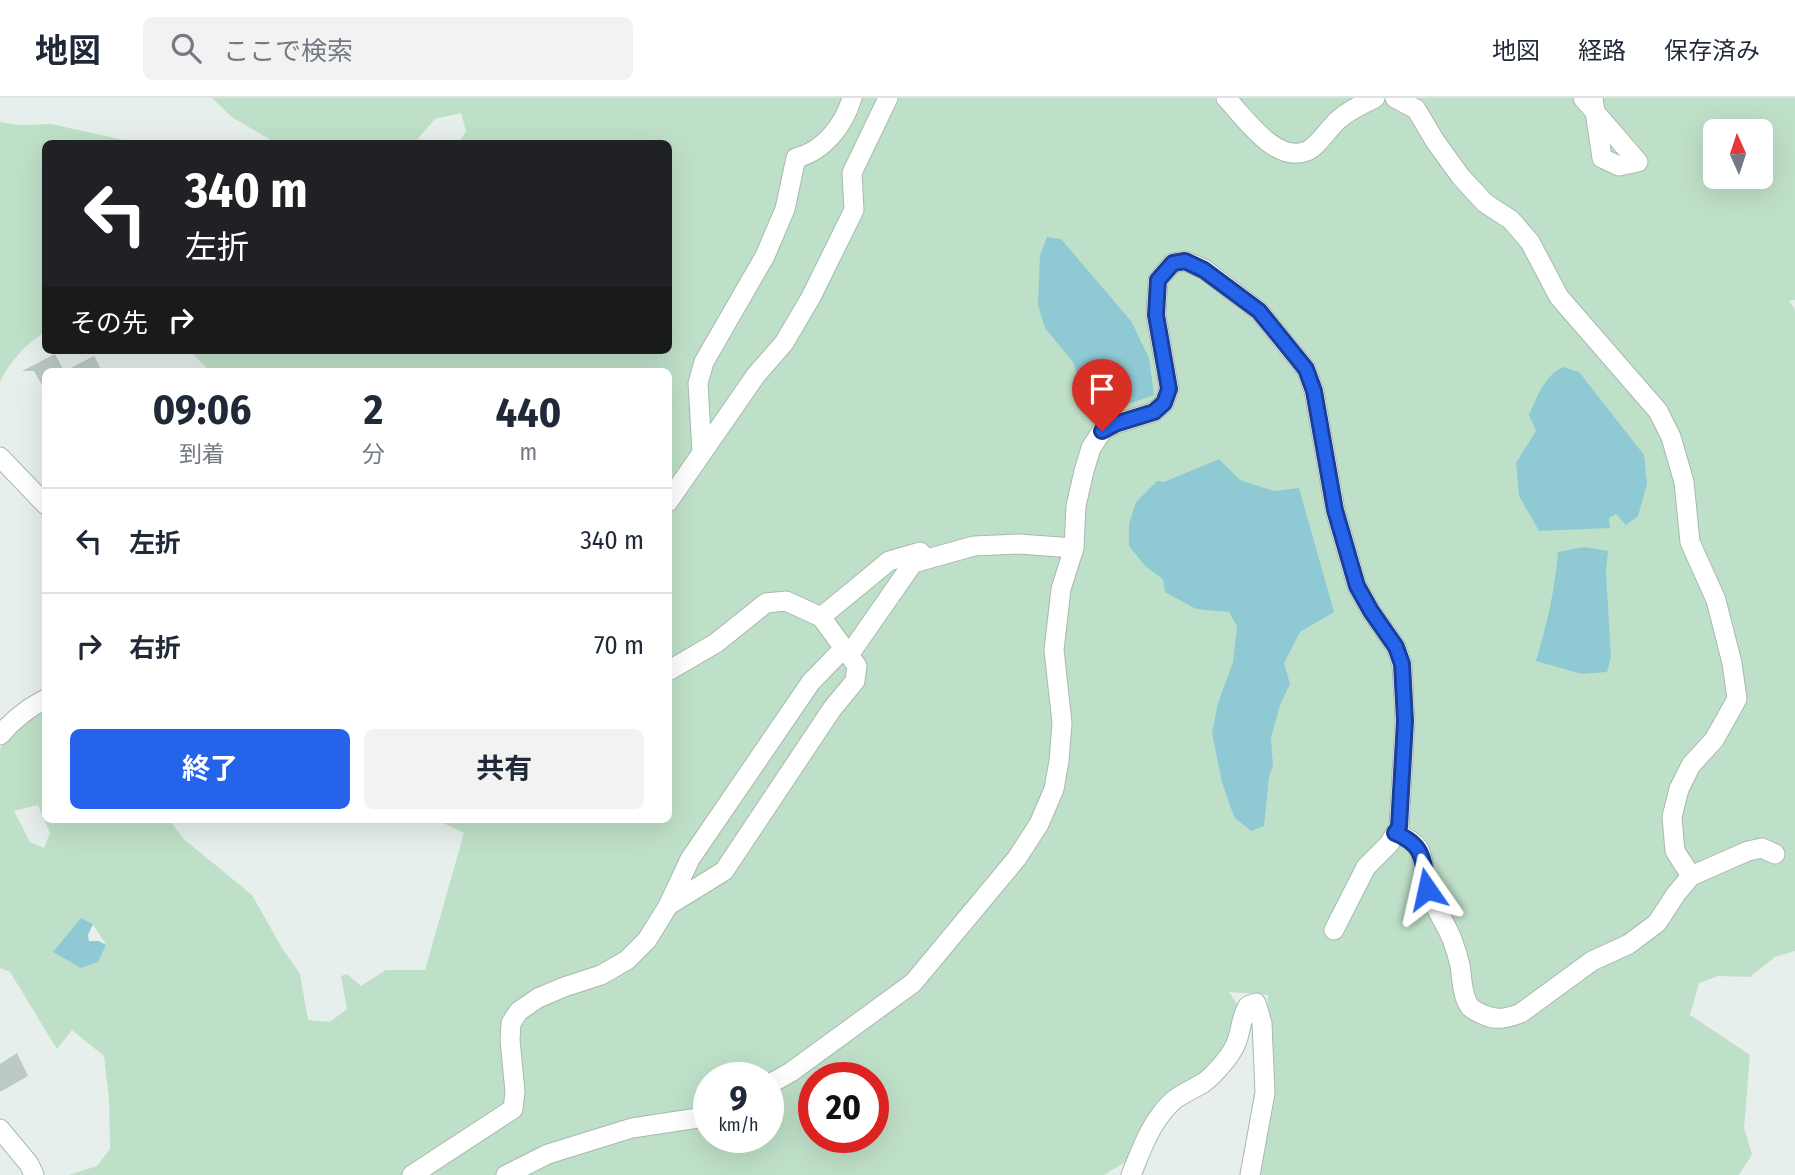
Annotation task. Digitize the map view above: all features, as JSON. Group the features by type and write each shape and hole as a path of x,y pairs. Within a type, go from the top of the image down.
{"street":[{"path":"702,452 698,383 704,362 765,256 785,209 796,158 809,155 837,131 852,98"},
{"path":"672,496 756,375 784,343 811,297 854,210 852,173 888,98"},
{"path":"1227,98 1266,142 1289,154 1309,151 1339,119 1375,98"},
{"path":"1395,98 1416,109 1461,177 1485,202 1511,220 1531,242 1559,297 1658,411 1671,438 1684,482 1690,542 1716,600 1732,663 1737,699 1714,740 1691,765 1679,789 1672,817 1675,851 1691,876"},
{"path":"784,1076 913,983 1017,858 1039,824 1054,789 1059,761 1062,723 1054,650 1061,589 1074,548 1076,506 1091,448 1102,431 1115,424 1154,412 1164,403 1169,389 1156,315 1158,280 1173,263 1185,261 1204,270 1259,311 1306,369 1314,391 1335,510 1357,586 1396,647 1402,664 1405,721 1399,827 1389,844 1366,867 1334,930"},
{"path":"0,457 42,501"},
{"path":"412,1175 513,1109 515,1092 511,1023 519,1012 538,998 601,975 627,960 647,940 668,906 690,859 811,682 846,652 913,563 974,546 1019,544 1074,548"},
{"path":"821,617 889,561 920,552 928,559"},
{"path":"668,906 724,872 832,709 855,681 857,666 821,617 786,601 766,603 716,643 672,669"},
{"path":"0,735 15,719 42,701"},
{"path":"1395,833 1419,847 1427,889 1460,964 1469,1006 1492,1018 1508,1018 1521,1013 1591,961 1629,944 1657,923 1691,876 1748,851 1762,848 1775,854"},
{"path":"1131,1175 1157,1119 1175,1100 1204,1083 1233,1051 1242,1029 1243,1014 1248,1006 1256,1003 1262,1023 1265,1093 1250,1175"},
{"path":"506,1175 548,1154 632,1128 693,1119"},
{"path":"0,1129 29,1164 34,1175"}],"green space":[{"path":"212,98 1795,98 1795,300 1789,301 1795,309 1795,951 1775,957 1750,977 1718,976 1699,983 1690,1015 1750,1055 1744,1128 1752,1154 1739,1175 1262,1175 1257,1170 1268,995 1229,992 1241,1010 1240,1029 1203,1082 1135,1156 1104,1175 69,1175 97,1166 110,1149 109,1099 104,1056 72,1030 57,1049 10,972 0,968 0,749 11,733 33,714 42,712 42,814 38,805 14,811 30,842 44,848 50,833 46,823 171,823 185,840 252,895 300,974 308,1020 330,1022 347,1009 341,976 347,974 361,986 386,970 425,970 464,833 443,823 672,823 672,368 207,368 193,354 672,354 672,140 461,140 466,131 461,113 435,119 417,140 271,140 233,118","holes":["81,918 93,924 106,945 98,962 53,952"]},
{"path":"0,122 19,125 51,124 123,140 42,140 42,334 19,354 0,381"}],"water":[{"path":"1047,237 1061,239 1131,321 1149,358 1154,395 1091,417 1073,362 1045,328 1038,305 1040,256"},
{"path":"1563,367 1579,372 1644,455 1647,484 1638,516 1626,525 1616,514 1609,518 1610,528 1539,531 1519,496 1516,463 1536,431 1529,415 1546,381"},
{"path":"1219,459 1240,480 1274,491 1299,488 1334,612 1300,632 1284,663 1290,684 1280,705 1271,738 1273,766 1269,777 1264,826 1251,831 1234,817 1222,782 1212,733 1218,703 1233,662 1237,626 1229,612 1196,609 1165,592 1163,579 1146,567 1129,546 1129,524 1136,502 1157,481 1164,482"},
{"path":"1584,547 1608,551 1606,573 1611,657 1607,672 1582,674 1536,661 1550,607 1558,552"},
{"path":"81,918 93,924 88,935 89,941 99,941 106,945 98,962 81,968 53,952"}],"building":[{"path":"55,354 62,368 42,368 42,385 34,371 22,371"},
{"path":"94,356 100,368 71,368"},
{"path":"17,1053 28,1076 0,1092 0,1064"}],"route":[{"path":"1102,431 1115,424 1154,412 1164,403 1169,389 1156,315 1158,280 1173,263 1185,261 1204,270 1259,311 1306,369 1314,391 1335,510 1357,586 1396,647 1402,664 1405,721 1399,827 1395,833 1419,847 1427,889"}]}
